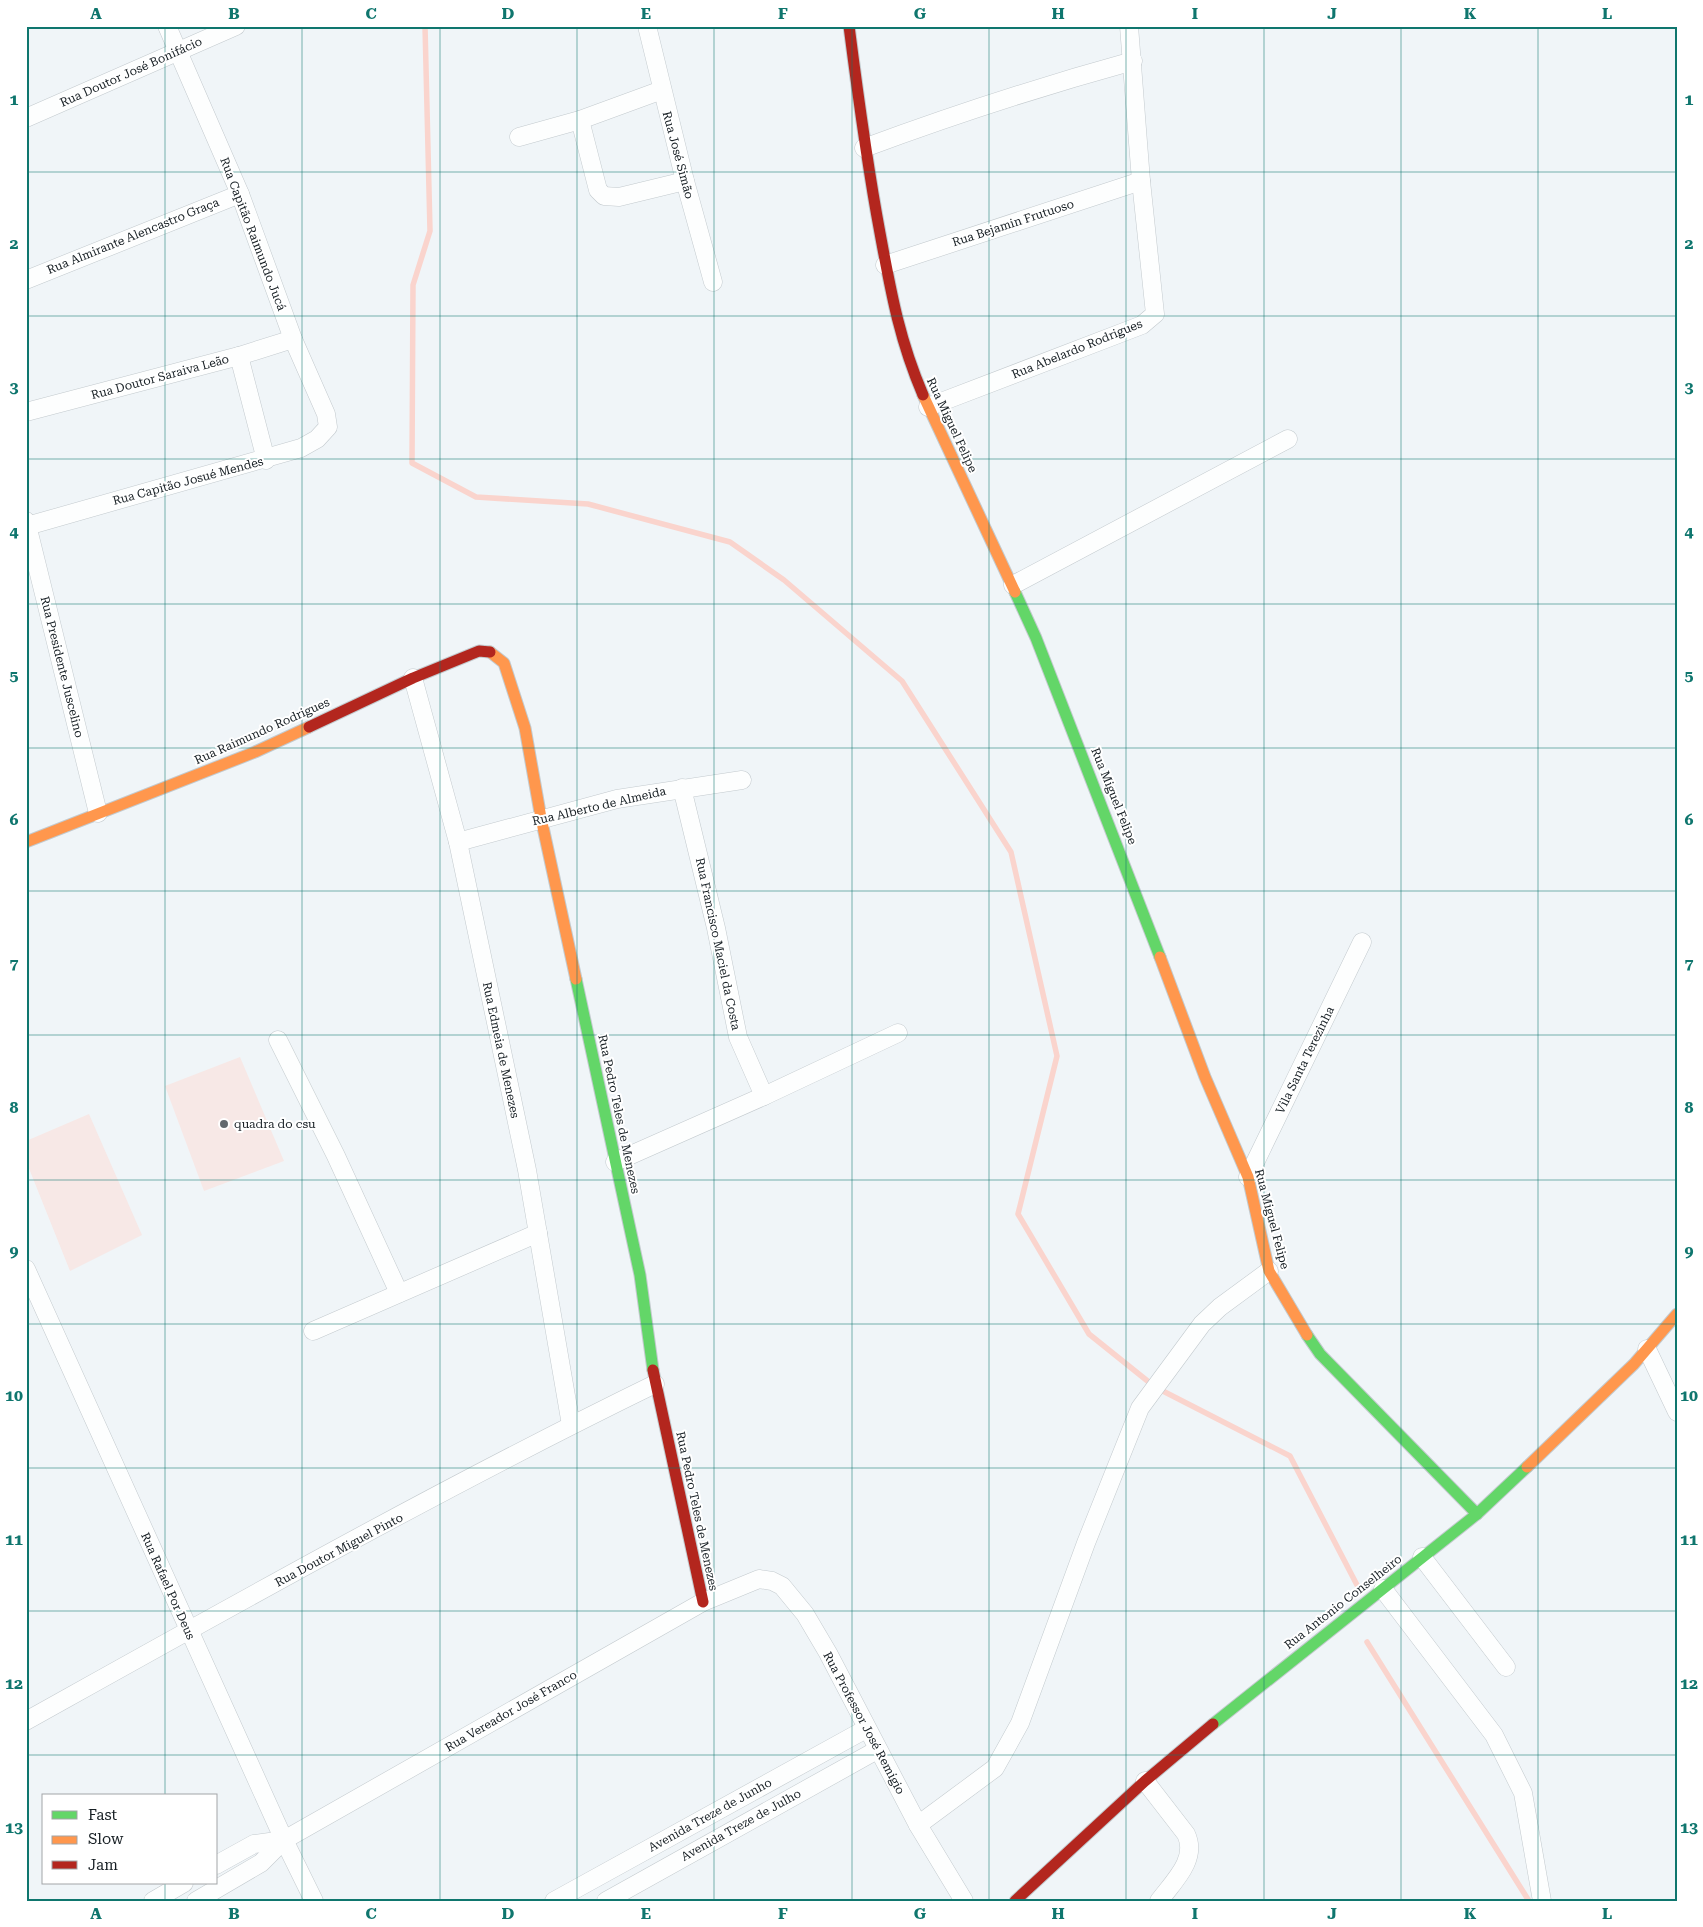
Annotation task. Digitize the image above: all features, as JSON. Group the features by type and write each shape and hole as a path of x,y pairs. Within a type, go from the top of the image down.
{"street":[{"name":"Rua Capitão Raimundo Jucá","path":"167,26 240,194 293,339 326,414"},
{"name":"Rua Doutor José Bonifácio","path":"26,118 236,26"},
{"name":"Rua José Simão","path":"647,26 685,181 713,282"},
{"name":"Rua Miguel Felipe","path":"849,26 864,148 885,265 906,355 928,407 1036,638 1117,842 1205,1077 1248,1177 1269,1271 1302,1328 1320,1354 1477,1514"},
{"path":"1130,26 1141,181"},
{"path":"864,148 954,114 1043,86 1133,61"},
{"path":"520,137 580,120 662,90"},
{"path":"580,120 598,190 604,196 619,197 685,181"},
{"name":"Rua Bejamin Frutuoso","path":"885,265 1141,181"},
{"name":"Rua Abelardo Rodrigues","path":"928,407 1142,326 1151,319 1155,314 1155,307 1141,181"},
{"name":"Rua Almirante Alencastro Graça","path":"26,280 240,194"},
{"name":"Rua Doutor Saraiva Leão","path":"26,412 239,356 293,339"},
{"path":"239,356 266,460"},
{"name":"Rua Capitão Josué Mendes","path":"27,523 266,460 301,448 317,439 328,427 326,414"},
{"path":"1012,585 1288,439"},
{"name":"Rua Presidente Juscelino","path":"27,523 98,813"},
{"name":"Rua Pedro Teles de Menezes","path":"479,651 485,650 496,655 507,668 525,728 541,818 640,1276 655,1384 702,1602"},
{"name":"Rua Raimundo Rodrigues","path":"26,842 256,752 413,678 479,651"},
{"name":"Rua Edmeia de Menezes","path":"413,678 458,842 527,1170 571,1425"},
{"name":"Rua Alberto de Almeida","path":"458,842 617,799 742,780"},
{"name":"Rua Francisco Maciel da Costa","path":"682,788 716,928 738,1037 764,1096"},
{"name":"Vila Santa Terezinha","path":"1248,1177 1362,942"},
{"path":"615,1162 764,1096 898,1033"},
{"path":"278,1040 336,1156 399,1293"},
{"path":"313,1331 538,1233"},
{"name":"Rua Rafael Por Deus","path":"26,1269 188,1631 314,1901"},
{"path":"918,1826 995,1768 1008,1748 1020,1723 1086,1543 1140,1408 1202,1324 1220,1307 1269,1271"},
{"name":"Rua Antonio Conselheiro","path":"1015,1901 1145,1781 1272,1676 1477,1514 1555,1442 1647,1349 1677,1314"},
{"path":"1647,1349 1677,1412"},
{"name":"Rua Doutor Miguel Pinto","path":"26,1721 188,1631 571,1425 655,1384"},
{"path":"1422,1557 1506,1667"},
{"name":"Rua Professor José Remígio","path":"741,1586 759,1579 772,1580 782,1586 805,1614 828,1653 918,1826 964,1901"},
{"name":"Rua Vereador José Franco","path":"196,1901 261,1863 284,1840 702,1602 741,1586"},
{"path":"1383,1589 1494,1735 1504,1753 1522,1792 1542,1901"},
{"name":"Avenida Treze de Junho","path":"554,1901 866,1729"},
{"name":"Avenida Treze de Julho","path":"606,1901 877,1750"},
{"path":"1145,1781 1186,1834 1191,1844 1190,1856 1159,1901"},
{"name":"Rua Vereador José Franco","path":"218,1864 254,1844 284,1840"},
{"path":"153,1901 182,1884"}],"shaded area":[{"name":"quadra do csu","path":"240,1057 284,1161 204,1191 165,1086"},
{"path":"89,1114 142,1235 70,1271 26,1161 26,1141"}],"waterway":[{"path":"425,26 430,231 413,285 412,463 476,497 588,504 730,542 784,580 902,681 1011,852 1057,1056 1018,1214 1089,1334 1155,1387 1290,1456 1357,1585"},
{"path":"1367,1642 1529,1901"}],"traffic: fast":[{"path":"1015,592 1036,638 1160,957"},
{"path":"576,979 640,1275 653,1370"},
{"path":"1307,1335 1320,1354 1477,1514"},
{"path":"1213,1724 1477,1514 1527,1467"}],"traffic: slow":[{"path":"923,395 1015,592"},
{"path":"490,652 504,663 525,728 541,818 576,979"},
{"path":"26,842 255,752 309,727"},
{"path":"1160,957 1205,1077 1248,1177 1269,1271 1307,1335"},
{"path":"1527,1467 1634,1364 1677,1314"}],"traffic: jam":[{"path":"849,26 867,156 888,275 902,335 923,395"},
{"path":"309,727 413,678 479,651 490,652"},
{"path":"653,1370 703,1602"},
{"path":"1015,1901 1145,1781 1213,1724"}],"place":[{"name":"quadra do csu","path":"224,1124"}]}
